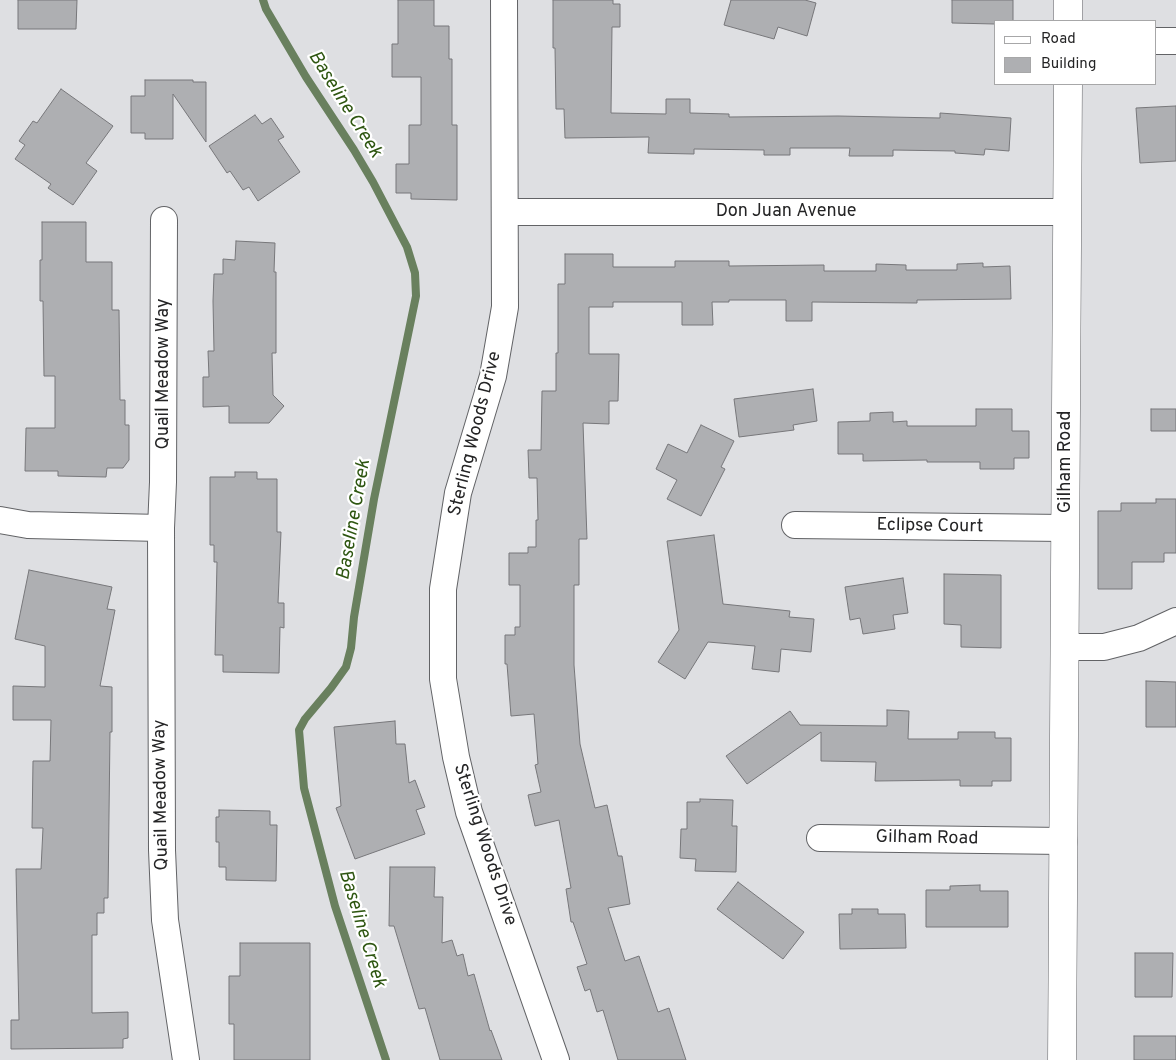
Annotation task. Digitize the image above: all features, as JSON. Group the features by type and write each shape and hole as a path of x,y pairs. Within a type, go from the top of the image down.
{"street":[{"name":"Sterling Woods Drive","path":"504,0 505,306 494,376 458,493 443,590 443,678 456,757 469,812 556,1060"},
{"path":"1068,0 1068,20"},
{"path":"1156,40 1176,41"},
{"name":"Gilham Road","path":"1062,1060 1068,85"},
{"name":"Don Juan Avenue","path":"505,212 1067,212"},
{"name":"Quail Meadow Way","path":"164,220 163,482 160,528 162,850 165,920 186,1060"},
{"path":"0,520 28,525 160,528"},
{"name":"Eclipse Court","path":"795,525 1066,528"},
{"path":"1065,647 1104,647 1139,638 1176,620"},
{"name":"Gilham Road","path":"820,838 1064,841"}],"building":[{"path":"18,0 77,0 76,29 18,29"},
{"path":"398,0 434,0 434,26 449,26 449,59 452,59 452,125 457,125 457,200 411,199 411,193 396,193 396,164 409,164 409,125 421,125 421,77 392,77 392,44 398,44"},
{"path":"553,0 613,0 613,4 620,4 620,27 612,27 611,113 666,114 666,99 690,99 690,113 729,114 729,117 838,116 940,118 940,113 1011,118 1009,151 985,149 984,155 955,153 955,151 893,150 893,156 849,156 850,148 790,148 790,155 764,155 764,150 694,149 694,154 648,153 649,137 565,138 564,109 556,109"},
{"path":"731,0 805,0 816,3 807,36 778,27 774,39 724,25"},
{"path":"952,0 1013,0 1013,20 994,20 994,24 952,23"},
{"path":"145,80 193,80 193,82 206,82 206,142 173,94 173,139 145,139 145,133 131,133 131,96 145,96"},
{"path":"61,89 113,126 86,163 97,171 73,205 48,188 51,184 15,159 25,145 19,141 33,121 37,123"},
{"path":"1176,106 1176,161 1140,163 1136,108"},
{"path":"255,115 262,124 271,118 284,137 278,140 300,172 258,201 249,187 243,190 230,171 227,173 209,146"},
{"path":"42,222 86,222 86,262 112,262 112,310 119,310 120,400 125,400 125,425 129,425 129,460 123,468 107,468 106,477 58,476 58,471 25,471 26,428 55,428 55,376 44,376 43,301 40,301"},
{"path":"236,241 275,243 276,353 272,353 273,395 284,406 269,423 229,423 229,406 203,407 203,377 209,377 208,351 214,351 214,274 223,274 223,259 235,260"},
{"path":"565,254 613,254 613,267 675,267 675,261 729,261 729,266 824,265 824,271 876,271 876,264 906,265 906,270 957,270 957,264 983,263 983,267 1010,266 1011,299 917,300 917,303 812,302 812,321 786,321 786,300 729,300 729,302 712,302 713,325 682,325 682,302 613,302 613,307 589,307 589,354 619,354 618,401 609,401 609,424 583,423 587,539 579,539 579,585 574,585 574,665 580,744 595,808 607,805 618,856 622,856 630,904 608,908 625,961 639,956 658,1012 669,1008 686,1060 618,1060 603,1010 597,1012 590,989 585,991 577,967 587,964 573,922 571,922 566,889 571,888 559,820 535,826 528,795 541,792 535,765 538,764 534,714 511,716 507,664 505,664 505,635 515,635 515,627 520,627 520,585 509,585 509,553 528,553 528,547 536,547 536,520 538,520 537,478 529,478 528,450 541,450 542,391 556,391 558,284 565,284"},
{"path":"813,389 817,421 793,425 794,430 739,437 734,399"},
{"path":"976,409 1012,409 1012,431 1029,431 1029,458 1014,458 1014,469 980,469 980,462 927,462 927,460 863,461 863,454 838,454 838,422 870,421 870,413 893,412 893,422 907,421 907,426 976,426"},
{"path":"1151,409 1176,409 1176,431 1151,431"},
{"path":"701,425 734,441 721,467 725,469 701,516 667,499 677,480 656,469 668,444 687,453"},
{"path":"235,472 257,472 257,479 277,479 277,532 281,532 278,603 284,603 284,628 280,627 279,673 223,672 223,655 215,655 217,562 214,562 214,545 210,545 210,477 235,477"},
{"path":"1156,499 1176,499 1176,553 1164,553 1164,562 1132,562 1132,589 1098,589 1098,511 1121,511 1121,503 1156,503"},
{"path":"714,535 723,604 790,611 789,617 814,619 811,652 781,649 779,672 752,669 755,646 708,642 685,679 658,662 679,630 667,541"},
{"path":"29,570 112,587 107,609 115,610 100,686 112,687 108,898 104,898 104,913 97,913 97,935 92,935 92,1013 128,1012 128,1038 123,1039 123,1048 11,1049 11,1020 19,1020 16,869 41,869 43,828 32,828 33,761 50,761 51,720 13,720 13,686 45,687 45,646 15,639"},
{"path":"944,574 1001,575 1001,648 961,647 961,625 944,624"},
{"path":"903,578 908,613 893,615 895,629 863,634 860,618 850,620 845,587"},
{"path":"1146,681 1176,682 1176,727 1146,727"},
{"path":"887,710 909,711 908,739 958,739 958,732 995,732 995,738 1011,738 1011,781 992,781 992,786 960,786 960,780 875,781 876,762 821,761 821,732 747,784 726,756 790,711 800,725 887,726"},
{"path":"395,721 396,744 405,744 409,783 415,780 425,807 416,810 425,834 355,859 336,808 341,806 334,727"},
{"path":"700,799 733,800 732,826 737,826 736,872 695,871 696,859 680,858 681,829 687,829 687,802 700,802"},
{"path":"219,810 270,811 270,825 277,825 276,881 226,880 226,867 219,867 219,842 216,842 216,817 219,817"},
{"path":"390,867 435,867 434,897 443,897 442,943 452,940 457,956 463,954 468,976 474,974 490,1031 502,1060 440,1060 425,1008 419,1009 394,926 389,926"},
{"path":"738,882 804,932 783,959 717,909"},
{"path":"980,885 980,891 1008,891 1008,927 926,927 926,890 950,890 950,886"},
{"path":"852,909 878,909 878,914 905,914 906,948 840,949 839,914 852,914"},
{"path":"240,943 310,943 310,1060 234,1060 234,1024 229,1024 229,976 240,976"},
{"path":"1135,953 1173,953 1172,997 1135,997"},
{"path":"1134,1036 1176,1036 1176,1060 1134,1060"}],"waterway":[{"name":"Baseline Creek","path":"263,0 266,9 306,77 373,182 407,247 415,273 416,296 374,499 354,617 351,648 346,667 305,719 299,730 304,788 335,906 386,1060"}]}
